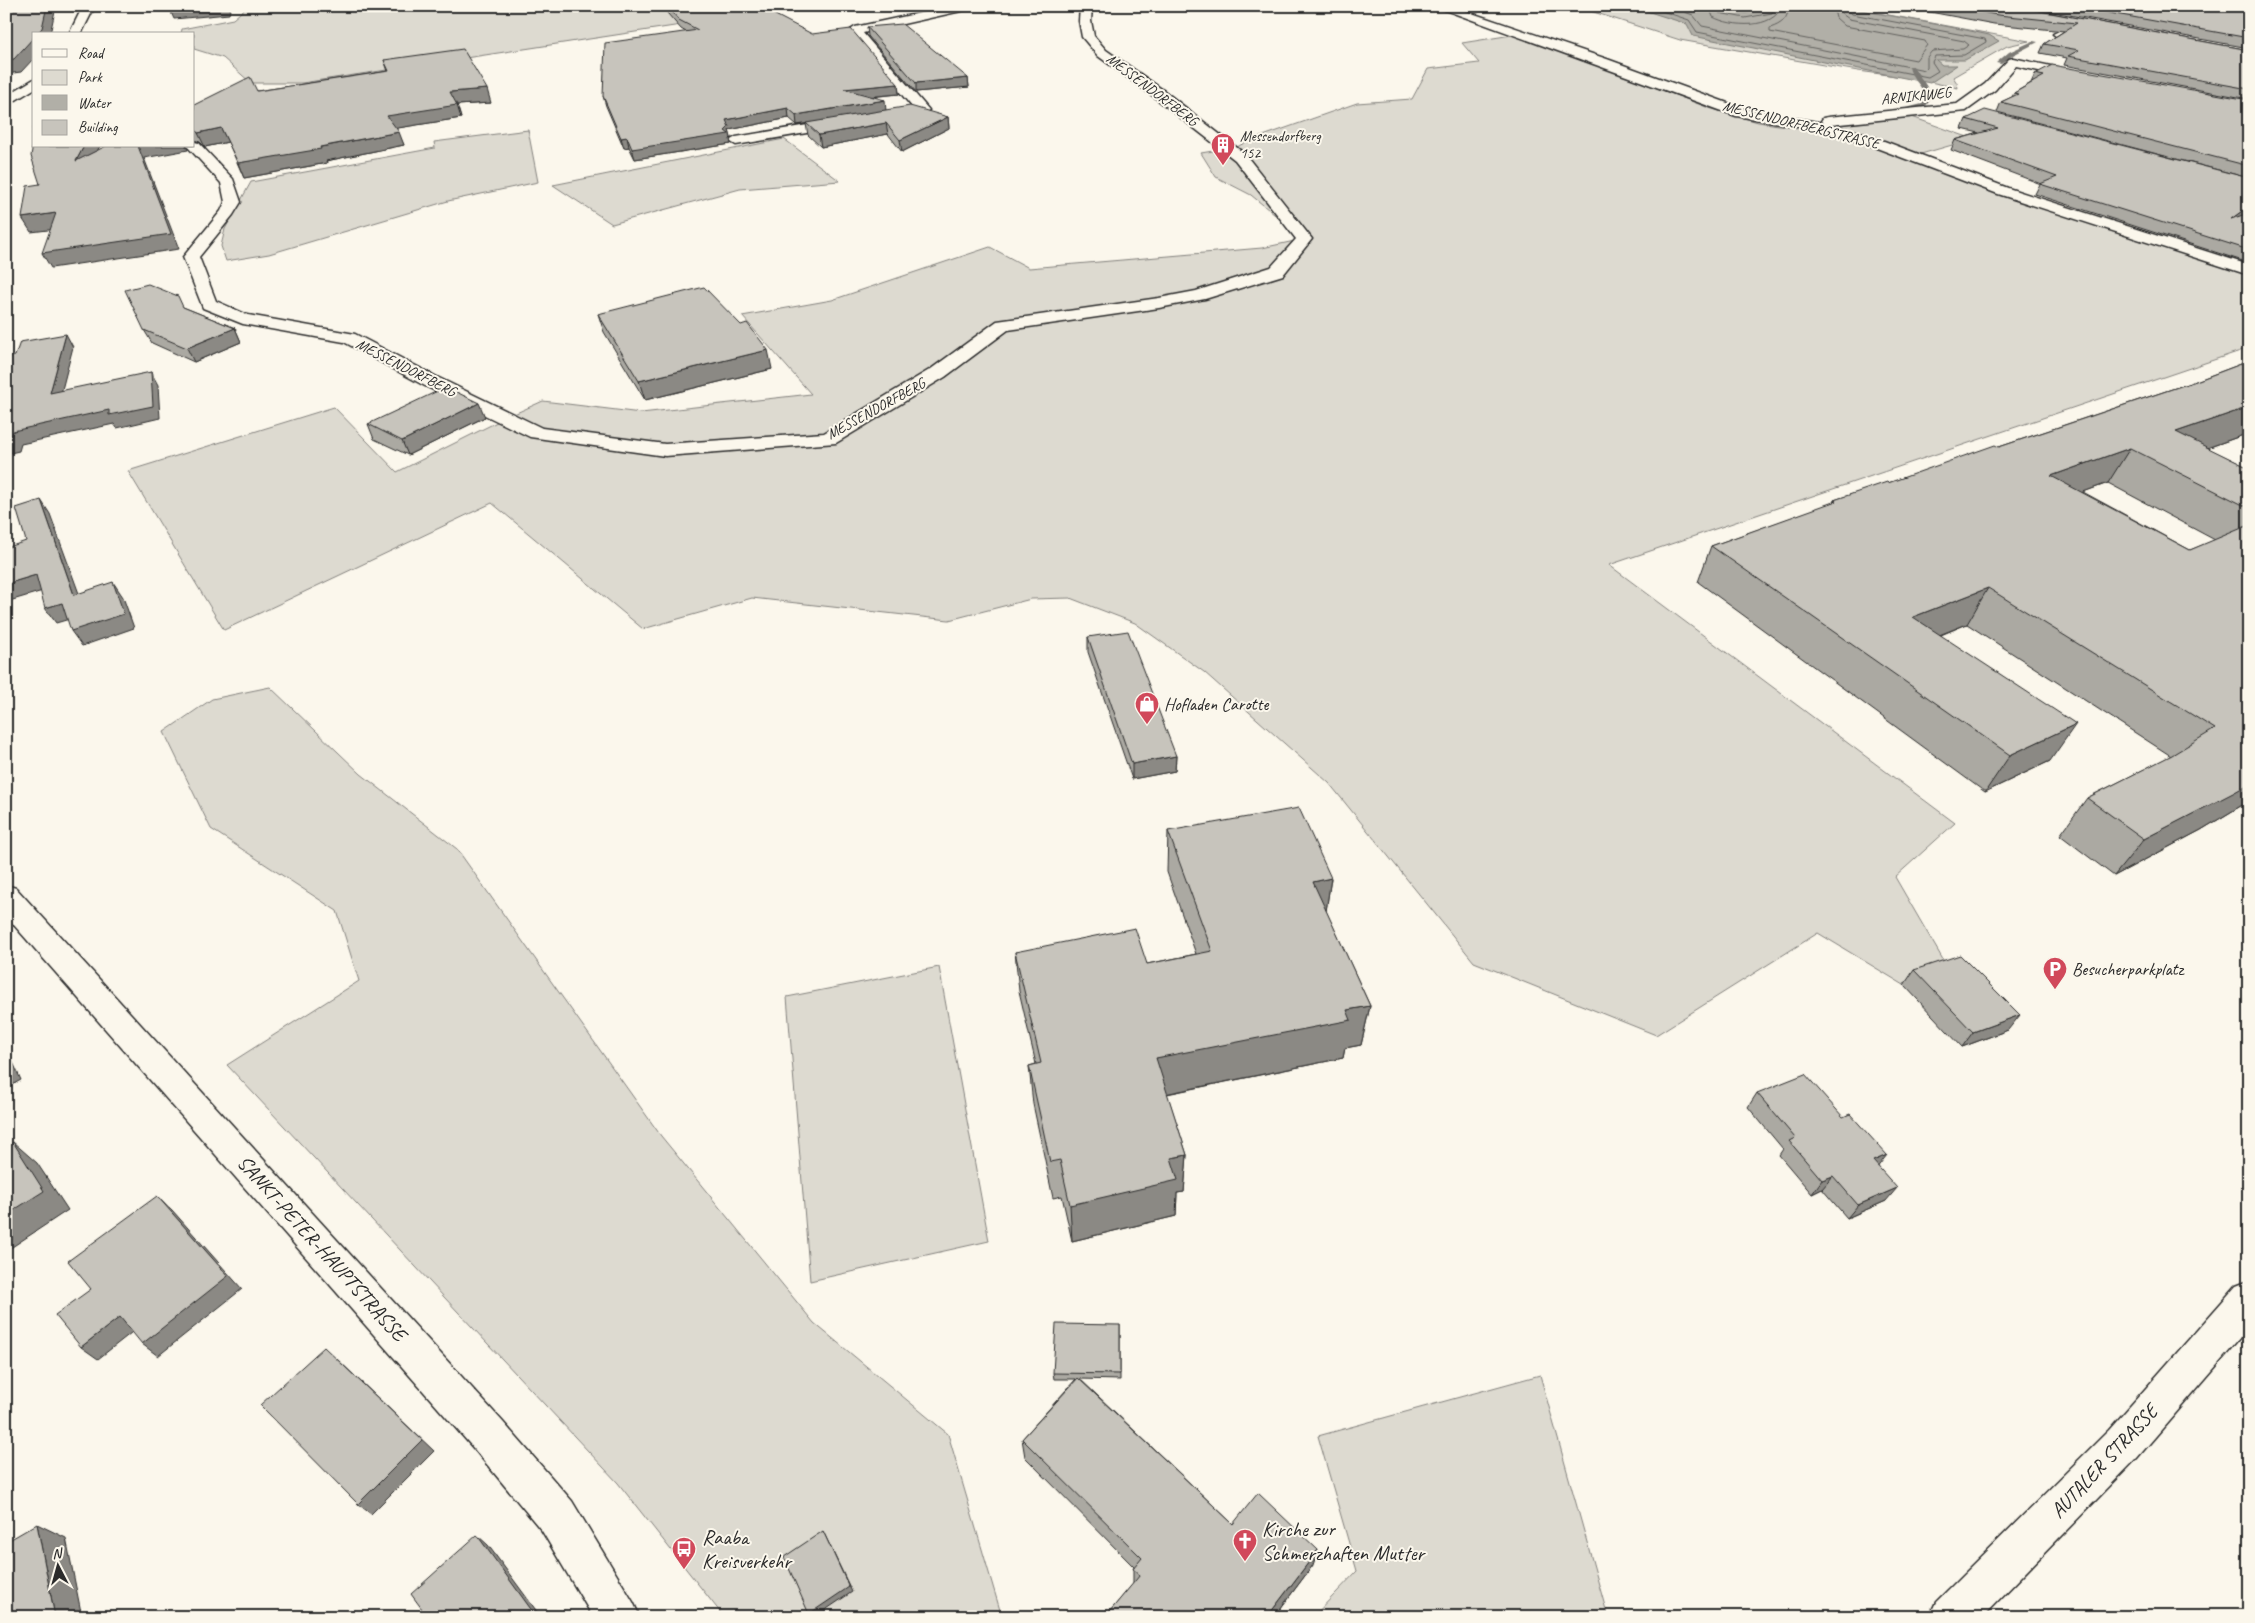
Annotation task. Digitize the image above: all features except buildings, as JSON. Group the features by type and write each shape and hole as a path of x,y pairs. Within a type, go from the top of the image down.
{"street":[{"path":"76,32 89,6"},
{"path":"874,118 922,110 855,31 970,6"},
{"name":"MESSENDORFBERG","path":"195,147 228,182 233,202 228,212 191,257 209,304 243,319 349,338 432,382 537,433 665,450 829,439 938,373 1003,325 1159,303 1199,295 1278,271 1304,239 1240,157 1158,93 1102,54 1088,37 1085,21 1086,6"},
{"name":"MESSENDORFBERGSTRASSE","path":"1439,6 1603,62 1741,113 1805,123 1858,136 2002,191 2249,270"},
{"path":"2059,34 2077,20"},
{"name":"ARNIKAWEG","path":"1805,123 1961,108 1990,87 2013,62 2071,75 2095,78"},
{"path":"6,102 32,84"},
{"path":"1961,108 1980,113"},
{"path":"736,141 854,121"},
{"name":"SANKT-PETER-HAUPTSTRASSE","path":"6,896 489,1436 556,1516 618,1617"},
{"name":"AUTALER STRASSE","path":"1951,1617 2124,1444 2249,1299"}],"green space":[{"path":"248,6 664,6 681,25 302,83 251,83 223,58 195,49 195,32 181,32 182,29 233,19"},
{"path":"1575,6 1726,6 1725,9 1741,6 1840,6 2029,41 2007,46 1953,77 1958,88 1911,78 1858,71 1680,40"},
{"path":"1512,35 1595,64 1709,108 1758,122 1839,134 2249,273 2249,348 1609,565 1955,823 1895,877 1949,970 1904,985 1818,933 1656,1035 1474,962 1329,783 1204,672 1135,623 1070,598 1031,599 949,620 752,598 643,629 492,503 224,630 128,471 334,407 397,472 543,401 641,413 811,394 742,316 832,300 990,247 1029,268 1262,248 1304,239 1251,195 1216,177 1201,153 1237,147 1246,142 1357,103 1412,99 1428,69 1479,63 1462,43"},
{"path":"1912,117 1973,139 1921,154 1837,125"},
{"path":"528,130 538,182 448,201 269,254 226,261 221,246 225,229 251,182 435,148 434,142"},
{"path":"784,139 840,181 740,189 612,224 553,185"},
{"path":"270,687 361,774 457,849 661,1136 814,1323 948,1434 1002,1617 724,1617 618,1483 227,1065 359,981 337,911 211,829 164,732 212,699"},
{"path":"939,967 989,1241 810,1281 787,997"},
{"path":"1540,1375 1608,1617 1313,1617 1357,1571 1318,1436"}],"water":[{"path":"1631,6 1706,6 1746,13 1784,6 1840,6 1989,35 1999,41 1965,60 1936,60 1942,65 1957,65 1930,83 1693,36 1687,24"}],"waterway":[{"path":"1999,63 2002,59 2035,42"},
{"path":"1900,111 1924,105 1929,97 1925,85 1916,78 1911,67"}],"place":[{"name":"Messendorfberg 152","path":"1223,166"},
{"name":"Hofladen Carotte","path":"1147,725"},
{"name":"Besucherparkplatz","path":"2055,990"},
{"name":"Kirche zur Schmerzhaften Mutter","path":"1245,1562"},
{"name":"Raaba Kreisverkehr","path":"684,1570"}]}
